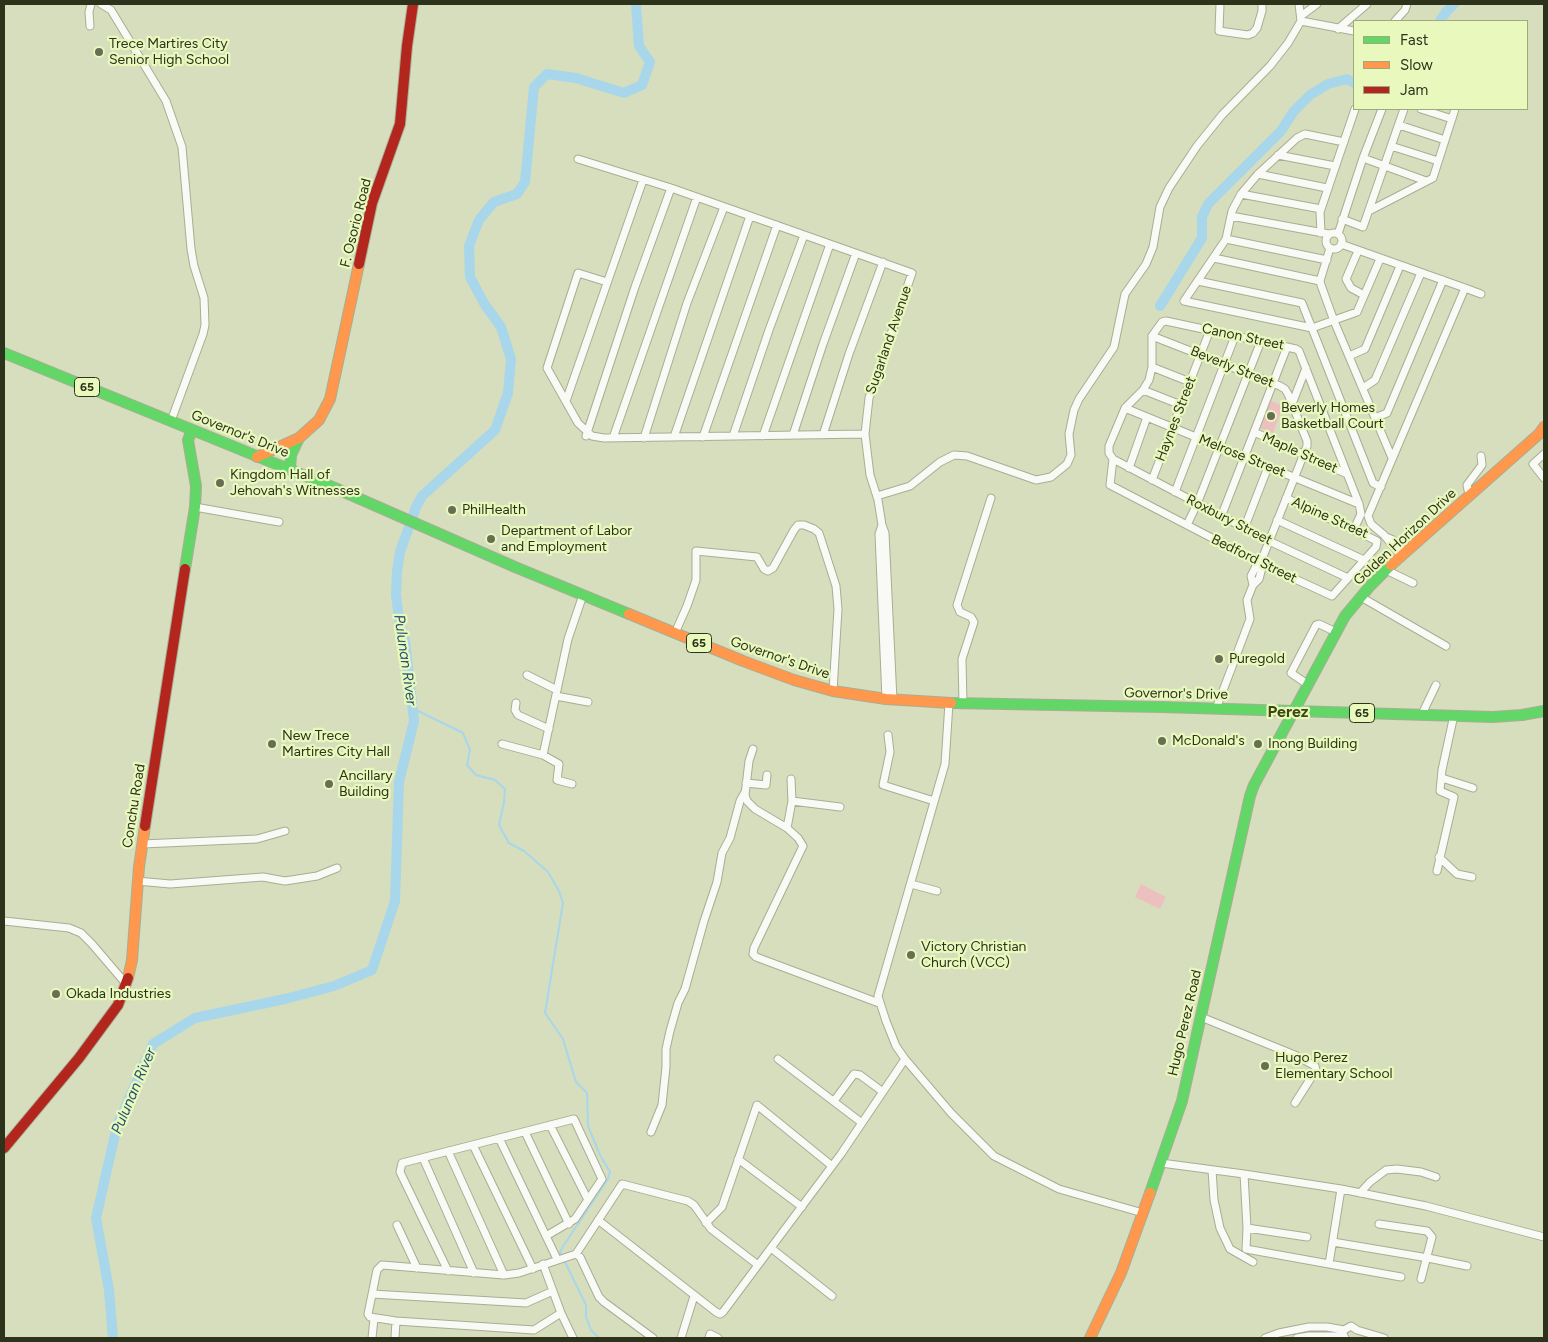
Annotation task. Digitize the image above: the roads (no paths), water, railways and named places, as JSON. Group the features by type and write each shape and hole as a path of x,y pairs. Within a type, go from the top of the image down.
{"main road":[{"name":"F. Osorio Road","path":"258,457 299,438 323,415 330,400 372,203 400,124 413,4"},
{"name":"Governor's Drive","path":"4,353 290,470 583,595 774,673 833,690 890,700 967,704 1507,716 1544,711"},
{"name":"Conchu Road","path":"4,1148 79,1058 118,1005 127,985 132,960 142,844 196,507 196,486 188,440 192,430"},
{"name":"Golden Horizon Drive","path":"1293,711 1336,632 1361,597 1403,554 1471,493 1542,434"},
{"name":"F. Osorio Road","path":"290,470 291,455 299,438"},
{"name":"Hugo Perez Road","path":"1090,1338 1121,1273 1182,1100 1250,796 1293,711"}],"street":[{"path":"90,26 89,12 91,4"},
{"path":"101,4 111,10 166,101 182,147 191,249 204,298 205,325 171,422"},
{"path":"1220,4 1220,31 1248,35 1257,28 1262,4"},
{"path":"1299,4 1301,19"},
{"path":"877,496 910,486 940,462 954,455 967,456 1036,480 1051,477 1067,464 1071,455 1069,434 1074,410 1079,399 1114,347 1125,294 1146,264 1153,247 1160,207 1169,188 1197,146 1222,115 1270,66 1288,43 1301,19 1317,4"},
{"path":"1338,29 1367,4"},
{"path":"1396,20 1405,10 1407,4"},
{"path":"1301,19 1338,29 1353,31"},
{"path":"1330,248 1325,242 1325,234 1320,227 1321,209 1356,110"},
{"path":"1330,248 1338,248 1341,244 1341,237 1338,234 1342,220 1382,110"},
{"path":"1342,220 1364,227 1404,110"},
{"path":"1424,110 1452,118"},
{"path":"1369,211 1432,178 1455,110"},
{"path":"1399,125 1445,140"},
{"path":"1344,142 1305,134 1297,138 1258,174 1241,194 1231,216 1226,238 1184,301 1312,328 1357,312 1380,259"},
{"path":"1392,146 1438,161"},
{"path":"1278,155 1335,166"},
{"path":"1363,158 1426,181"},
{"path":"578,159 697,197 883,262 849,354 823,435"},
{"path":"1258,174 1327,188"},
{"path":"566,401 643,180"},
{"path":"586,435 670,188"},
{"path":"1241,194 1321,209"},
{"path":"613,438 697,197"},
{"path":"644,438 687,303 724,207"},
{"path":"674,437 750,216"},
{"path":"1231,216 1325,234 1338,234"},
{"path":"704,437 777,225"},
{"path":"733,436 804,235"},
{"path":"1226,238 1327,260"},
{"path":"763,436 830,244"},
{"path":"1341,244 1481,294"},
{"path":"1330,248 1320,281 1334,321 1392,458"},
{"path":"1358,251 1346,279 1351,288 1364,295"},
{"path":"793,436 822,344 856,253"},
{"path":"1214,258 1320,281"},
{"name":"Sugarland Avenue","path":"883,262 912,273 869,398 865,434 868,466 877,496 882,525 879,539 890,700"},
{"path":"1349,356 1365,349 1400,266"},
{"path":"607,282 578,273 547,368 586,435 599,438 644,438 865,434"},
{"path":"1363,388 1376,380 1421,273"},
{"path":"1375,418 1387,413 1443,280"},
{"path":"1198,281 1302,303 1373,483 1381,487"},
{"path":"1403,554 1371,524 1368,516 1465,288"},
{"name":"Canon Street","path":"1152,336 1164,321 1299,351 1358,504 1361,514 1354,529"},
{"name":"Haynes Street","path":"1152,480 1210,330"},
{"path":"1113,459 1109,453 1109,446 1125,408 1143,390 1149,380 1152,367 1152,336"},
{"name":"Beverly Street","path":"1152,336 1285,389 1307,441 1264,554 1259,579 1253,585 1247,600 1250,619 1216,709"},
{"path":"1175,492 1235,336"},
{"path":"1187,525 1220,447 1260,341"},
{"path":"1221,516 1287,347"},
{"path":"1152,367 1190,382"},
{"path":"1292,404 1306,368"},
{"path":"1143,390 1181,405"},
{"name":"Melrose Street","path":"1125,408 1358,504"},
{"path":"1129,468 1148,418"},
{"name":"Maple Street","path":"1254,432 1347,474"},
{"path":"1544,454 1533,464 1544,478"},
{"path":"1471,493 1467,485 1482,465 1481,456"},
{"name":"Roxbury Street","path":"1113,459 1269,542 1348,578"},
{"name":"Bedford Street","path":"1113,459 1110,485 1261,563 1332,596 1377,545 1375,538"},
{"path":"1244,529 1268,467"},
{"path":"967,704 962,659 974,622 971,617 960,612 957,605 991,498"},
{"name":"Alpine Street","path":"1286,498 1375,538"},
{"path":"196,507 279,522"},
{"path":"1277,520 1364,560"},
{"path":"676,633 696,580 696,551 756,557 764,569 768,571 773,568 794,530 798,525 804,525 818,533 836,586 838,609 833,690"},
{"path":"1386,570 1414,583"},
{"path":"543,755 568,639 583,595"},
{"path":"1361,597 1446,646"},
{"path":"1307,684 1291,673 1316,625 1319,624 1336,632"},
{"path":"527,675 556,693 588,702"},
{"path":"1422,714 1436,685"},
{"path":"516,703 515,710 518,715 549,729"},
{"path":"949,703 945,764 878,996 879,1003 896,1046 904,1060 951,1113 994,1156 1059,1189 1143,1213"},
{"path":"1437,871 1454,797 1440,791 1454,715"},
{"path":"888,735 890,752 883,785 934,801"},
{"path":"502,744 543,755 559,764 557,780 572,784"},
{"path":"754,749 749,761 746,783 747,801 755,809 787,828 802,843 802,849 754,948 753,954 756,957 879,1003"},
{"path":"746,783 766,785 767,776"},
{"path":"1442,778 1473,788"},
{"path":"787,828 792,801 791,779"},
{"path":"651,1132 662,1105 666,1048 670,1031 717,882 722,853 730,838 740,801 746,792"},
{"path":"792,801 840,807"},
{"path":"142,844 256,839 284,831"},
{"path":"1440,857 1457,874 1472,877"},
{"path":"138,881 170,884 263,876 285,881 317,876 337,868"},
{"path":"911,884 937,890"},
{"path":"4,921 69,928 81,933 127,985"},
{"path":"1201,1017 1297,1056 1315,1066 1316,1070 1296,1103"},
{"path":"778,1059 862,1123"},
{"path":"598,1220 694,1296 720,1314 832,1166 904,1060"},
{"path":"834,1101 854,1074 860,1075 883,1092"},
{"path":"706,1223 722,1207 757,1105 832,1166"},
{"path":"448,1271 400,1172 402,1163 574,1119 602,1175 602,1179 575,1219 546,1236"},
{"path":"550,1125 588,1200"},
{"path":"525,1132 569,1224"},
{"path":"499,1138 558,1259"},
{"path":"473,1145 533,1269"},
{"path":"448,1151 504,1275"},
{"path":"423,1158 474,1272"},
{"path":"738,1159 802,1207"},
{"path":"1161,1163 1341,1189 1426,1206 1544,1237"},
{"path":"1360,1193 1370,1182 1386,1170 1397,1168 1436,1177"},
{"path":"1212,1170 1214,1200 1220,1228 1230,1249 1253,1262"},
{"path":"1244,1174 1247,1228 1246,1249 1401,1277"},
{"path":"572,1255 622,1184 688,1201 694,1205 711,1229 758,1265"},
{"path":"1329,1264 1341,1189"},
{"path":"1379,1224 1427,1231 1432,1237 1421,1279"},
{"path":"397,1225 417,1268"},
{"path":"1247,1228 1306,1237"},
{"path":"1333,1242 1467,1266"},
{"path":"771,1248 832,1296"},
{"path":"561,1313 534,1330 396,1321 374,1318 368,1314 377,1270 382,1265 504,1275 533,1269 572,1255 580,1257 604,1302 653,1338"},
{"path":"543,1264 561,1313 572,1336 563,1338"},
{"path":"372,1294 526,1303 553,1291"},
{"path":"681,1338 694,1296"},
{"path":"372,1338 374,1318"},
{"path":"395,1338 396,1321"},
{"path":"1265,1338 1309,1327 1327,1326 1344,1335"},
{"path":"1344,1335 1350,1326 1384,1338"},
{"path":"1356,1338 1358,1335 1357,1330"},
{"path":"708,1338 710,1334 718,1338"},
{"path":"1297,1338 1344,1335"}],"waterway":[{"name":"Pulunan River","path":"113,1338 109,1290 96,1218 117,1126 153,1044 195,1018 285,999 334,986 372,970 395,901 399,782 414,721 405,641 399,619 396,595 400,552 416,507 422,496 495,430 508,393 511,359 501,327 485,305 470,277 469,246 479,220 494,202 517,194 525,182 534,87 547,74 576,78 624,93 642,85 650,62 639,46 636,4"},
{"path":"1441,20 1454,4"},
{"path":"1160,306 1202,238 1202,217 1208,204 1281,131 1294,111 1310,95 1328,84 1347,79 1353,82"},
{"path":"412,708 463,733 470,750 467,765 476,775 495,780 505,789 499,825 509,843 524,851 548,872 559,891 563,903 545,1013 563,1039 576,1082 587,1093 588,1126 600,1155 610,1172 608,1179 562,1248 560,1252 562,1256"},
{"path":"564,1260 586,1305 586,1317 591,1330 599,1338"}],"place":[{"name":"Trece Martires City Senior High School","path":"99,52"},
{"name":"Beverly Homes Basketball Court","path":"1271,416"},
{"name":"Kingdom Hall of Jehovah's Witnesses","path":"220,483"},
{"name":"PhilHealth","path":"452,510"},
{"name":"Department of Labor and Employment","path":"491,539"},
{"name":"Puregold","path":"1219,659"},
{"name":"McDonald's","path":"1162,741"},
{"name":"New Trece Martires City Hall","path":"272,744"},
{"name":"Inong Building","path":"1258,744"},
{"name":"Ancillary Building","path":"329,784"},
{"name":"Victory Christian Church (VCC)","path":"911,955"},
{"name":"Okada Industries","path":"56,994"},
{"name":"Hugo Perez Elementary School","path":"1265,1066"}],"district":[{"name":"Perez","path":"1288,712"}]}
